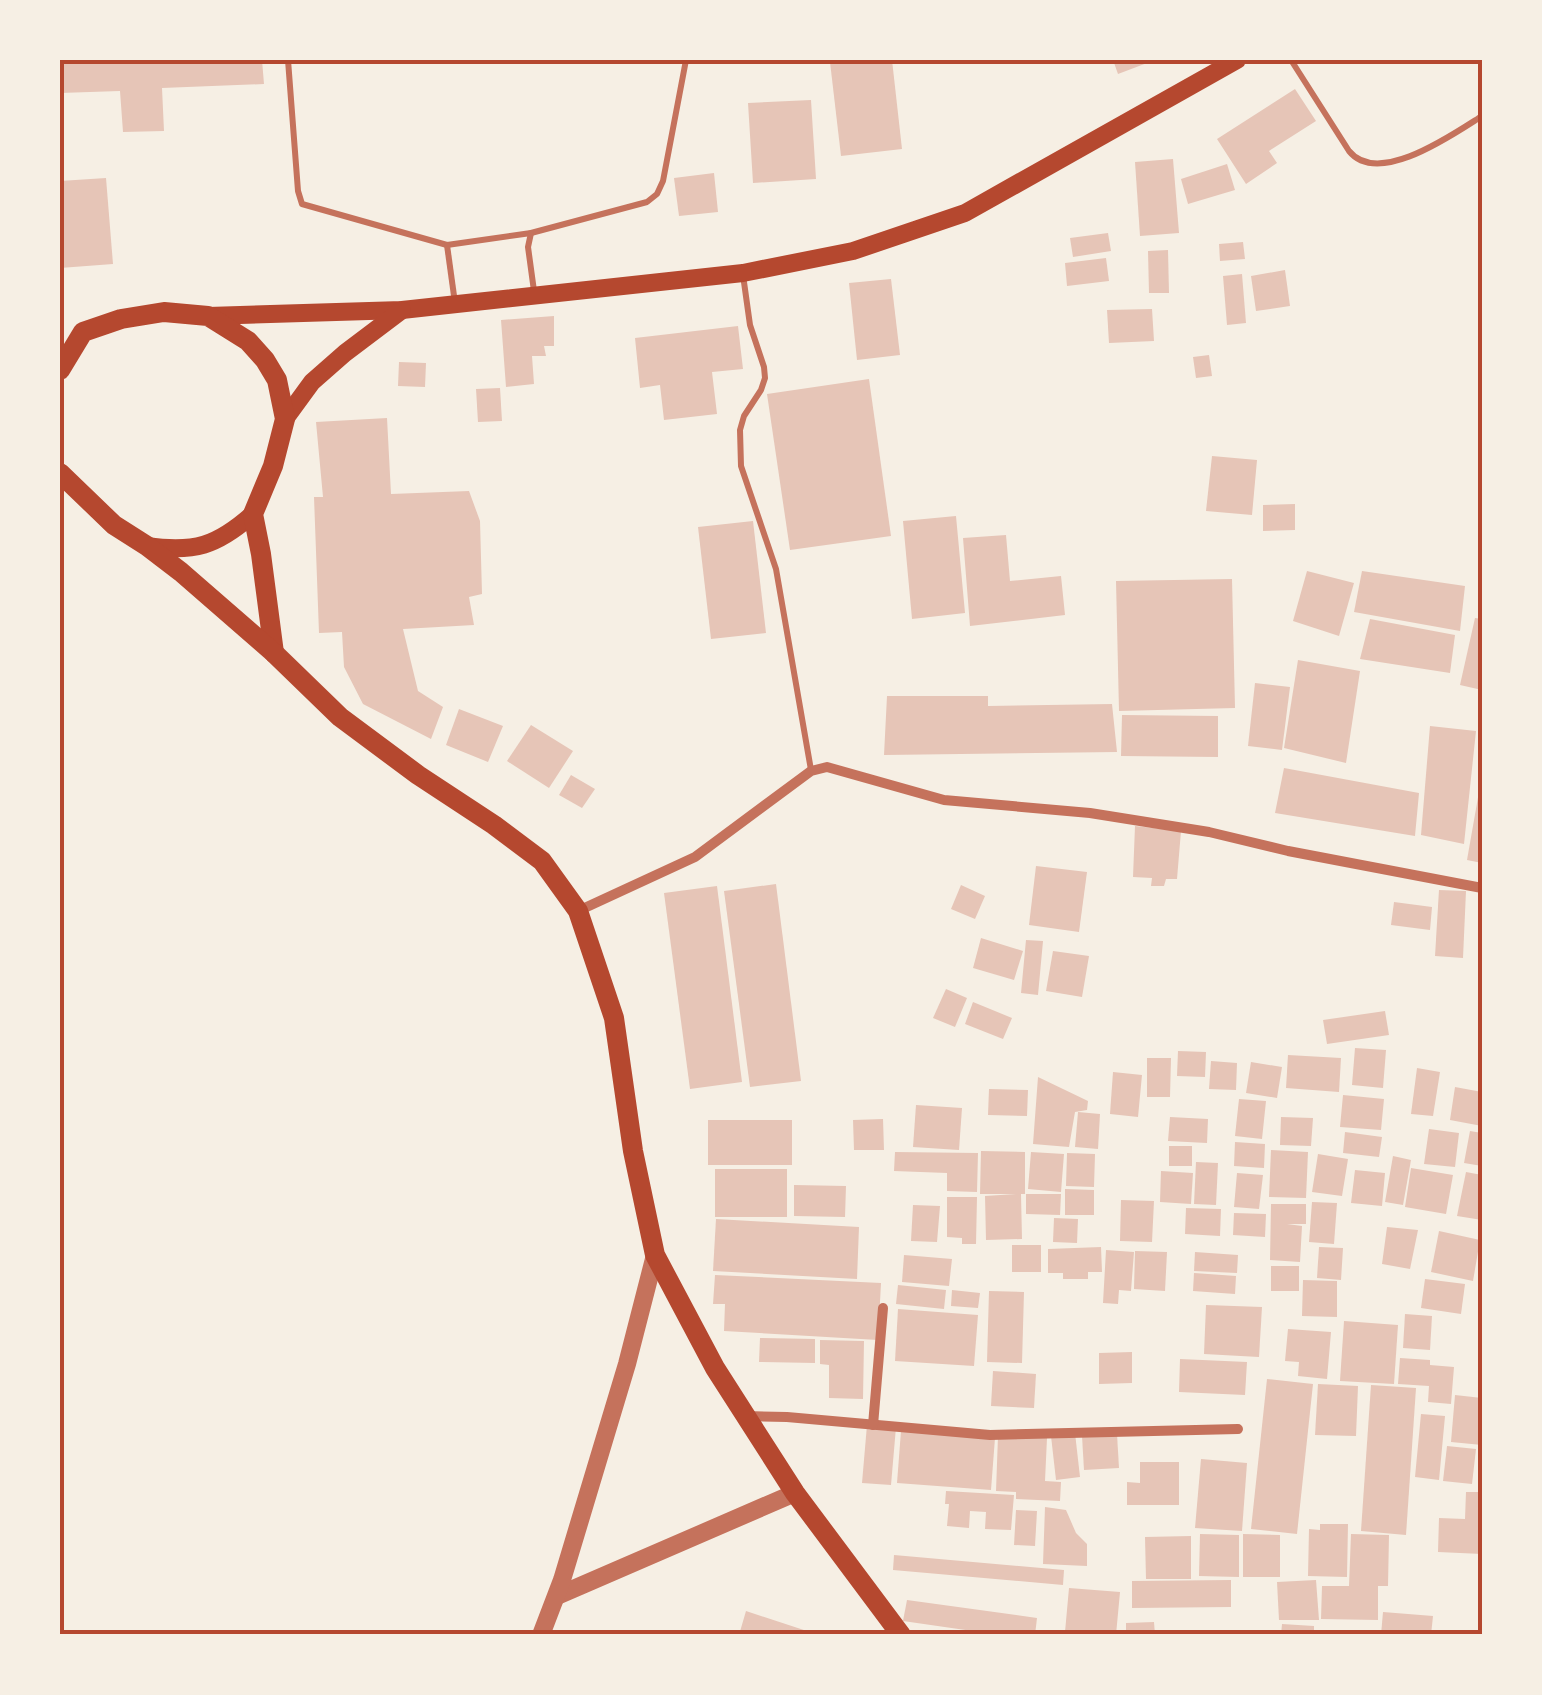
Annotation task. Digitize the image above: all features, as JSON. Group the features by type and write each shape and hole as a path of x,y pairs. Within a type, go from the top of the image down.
{"main road":[{"path":"60,336 164,312 208,316 402,310 743,273 853,251 965,213 1237,60"},
{"path":"146,546 176,550 215,542 253,514 273,466 285,419 312,382 402,310"},
{"path":"208,316 248,341 265,360 277,380 285,419"},
{"path":"60,370 83,332"},
{"path":"60,473 114,525 146,546 274,652 340,717 542,860 578,911 614,1018 632,1151 654,1256 715,1368 795,1493 902,1635"},
{"path":"253,514 274,652"}],"street":[{"path":"578,911 695,858 817,768 834,768 944,800 1090,813 1209,832 1482,888"},
{"path":"541,1635 557,1596 627,1364 654,1256"},
{"path":"873,1425 882,1308"},
{"path":"745,1416 990,1434 1238,1429"},
{"path":"557,1596 795,1493"}],"lane":[{"path":"288,60 302,204 447,244 530,233 647,202 663,181 686,60"},
{"path":"1291,60 1349,152 1362,162 1378,165 1396,161 1449,137 1482,116"},
{"path":"530,233 528,247 535,296"},
{"path":"447,244 455,304"},
{"path":"743,273 750,325 765,378 740,430 741,466 776,569 812,771"}],"building":[{"path":"60,60 262,60 264,84 162,88 164,131 123,132 120,91 60,93"},
{"path":"892,60 902,149 841,156 830,62"},
{"path":"1113,60 1155,60 1118,74"},
{"path":"1295,89 1316,121 1269,151 1277,163 1246,184 1217,139"},
{"path":"811,100 816,179 753,183 748,103"},
{"path":"1173,159 1179,233 1140,236 1135,162"},
{"path":"1227,164 1235,190 1188,204 1181,179"},
{"path":"714,173 718,212 679,216 674,178"},
{"path":"106,178 113,264 60,268 60,181"},
{"path":"1108,233 1111,251 1073,257 1070,238"},
{"path":"1243,242 1245,259 1220,261 1219,244"},
{"path":"1168,250 1169,293 1149,293 1148,251"},
{"path":"1106,258 1109,281 1067,286 1065,263"},
{"path":"1285,270 1290,306 1256,311 1251,276"},
{"path":"1242,274 1246,323 1227,325 1223,276"},
{"path":"891,279 900,355 857,360 849,283"},
{"path":"1152,309 1154,341 1109,343 1107,310"},
{"path":"554,316 554,346 544,346 546,356 532,356 534,384 506,387 501,320"},
{"path":"738,326 743,369 712,372 717,414 664,420 660,385 640,388 635,338"},
{"path":"1209,355 1212,376 1196,378 1193,357"},
{"path":"399,362 426,363 425,387 398,386"},
{"path":"869,379 891,536 790,550 767,394"},
{"path":"500,388 502,421 478,422 476,389"},
{"path":"387,418 391,494 469,491 480,521 482,594 469,597 474,625 403,629 418,691 443,707 431,739 363,704 344,667 342,632 319,633 314,497 323,497 316,422"},
{"path":"1212,456 1257,460 1252,515 1206,511"},
{"path":"1295,504 1295,530 1263,531 1263,505"},
{"path":"956,516 965,613 912,619 903,521"},
{"path":"753,521 766,633 711,639 698,527"},
{"path":"1006,535 1010,581 1061,576 1065,615 970,626 963,538"},
{"path":"1307,571 1354,583 1339,636 1293,621"},
{"path":"1362,571 1465,586 1460,631 1354,612"},
{"path":"1232,579 1235,708 1119,711 1116,581"},
{"path":"1475,618 1482,619 1482,690 1460,685"},
{"path":"1370,619 1455,635 1450,673 1360,659"},
{"path":"1298,660 1360,671 1346,763 1284,748"},
{"path":"1255,683 1290,687 1282,750 1248,746"},
{"path":"887,696 988,696 988,706 1112,704 1117,752 884,755"},
{"path":"459,709 503,726 488,762 446,745"},
{"path":"1122,715 1218,716 1218,757 1121,756"},
{"path":"531,725 573,751 549,788 507,761"},
{"path":"1430,726 1476,731 1464,844 1421,835"},
{"path":"1284,768 1419,793 1415,836 1275,813"},
{"path":"571,775 595,789 582,808 559,795"},
{"path":"1482,786 1482,863 1467,860"},
{"path":"1135,826 1181,831 1177,879 1166,879 1164,886 1151,886 1152,878 1133,877"},
{"path":"1036,866 1087,872 1079,932 1029,925"},
{"path":"776,884 801,1081 750,1087 724,891"},
{"path":"961,885 985,896 975,919 951,909"},
{"path":"717,886 742,1082 690,1089 664,893"},
{"path":"1439,890 1466,891 1463,958 1435,956"},
{"path":"1394,902 1432,907 1430,930 1391,925"},
{"path":"981,938 1023,951 1014,980 973,968"},
{"path":"1026,940 1043,941 1038,995 1021,993"},
{"path":"1053,951 1089,956 1082,997 1046,991"},
{"path":"946,989 967,998 955,1027 933,1018"},
{"path":"973,1002 1012,1018 1003,1039 965,1024"},
{"path":"1385,1011 1389,1035 1327,1044 1323,1020"},
{"path":"1355,1048 1386,1050 1383,1088 1352,1085"},
{"path":"1178,1051 1206,1052 1205,1077 1177,1076"},
{"path":"1288,1055 1341,1058 1339,1092 1286,1088"},
{"path":"1147,1058 1171,1058 1170,1097 1147,1097"},
{"path":"1211,1061 1237,1063 1236,1090 1209,1089"},
{"path":"1251,1062 1282,1067 1277,1098 1246,1093"},
{"path":"1417,1068 1440,1072 1433,1116 1411,1114"},
{"path":"1113,1072 1142,1075 1138,1117 1110,1114"},
{"path":"1038,1077 1088,1101 1087,1110 1075,1112 1069,1147 1033,1144"},
{"path":"1455,1087 1482,1092 1482,1126 1450,1120"},
{"path":"989,1089 1028,1090 1027,1116 988,1115"},
{"path":"1343,1095 1384,1099 1381,1130 1340,1127"},
{"path":"1239,1099 1266,1101 1262,1139 1235,1136"},
{"path":"916,1105 962,1108 959,1150 913,1147"},
{"path":"1078,1112 1100,1114 1098,1149 1075,1147"},
{"path":"1170,1117 1208,1119 1207,1143 1168,1141"},
{"path":"1281,1117 1313,1118 1311,1146 1280,1145"},
{"path":"883,1119 884,1150 854,1150 853,1120"},
{"path":"708,1120 792,1120 792,1165 708,1165"},
{"path":"1429,1129 1459,1133 1455,1167 1424,1164"},
{"path":"1470,1131 1482,1133 1482,1166 1464,1163"},
{"path":"1345,1132 1382,1137 1379,1157 1343,1153"},
{"path":"1235,1142 1265,1144 1264,1168 1234,1166"},
{"path":"1169,1146 1192,1146 1192,1166 1169,1166"},
{"path":"1271,1150 1308,1152 1306,1198 1269,1197"},
{"path":"981,1151 1025,1152 1022,1239 986,1240 985,1196 1016,1194 980,1194"},
{"path":"895,1152 978,1153 977,1192 947,1191 947,1173 894,1171"},
{"path":"1031,1152 1064,1154 1061,1192 1028,1189"},
{"path":"1067,1153 1095,1154 1094,1187 1066,1186"},
{"path":"1318,1154 1348,1159 1342,1196 1312,1192"},
{"path":"1393,1156 1411,1160 1403,1205 1385,1202"},
{"path":"1196,1162 1218,1163 1216,1205 1194,1204"},
{"path":"1411,1168 1453,1175 1446,1214 1405,1207"},
{"path":"715,1169 787,1169 787,1217 715,1217"},
{"path":"1355,1170 1385,1173 1382,1206 1351,1203"},
{"path":"1161,1171 1193,1173 1191,1204 1160,1202"},
{"path":"1466,1172 1482,1175 1482,1220 1457,1216"},
{"path":"1237,1173 1263,1175 1259,1209 1234,1207"},
{"path":"794,1185 846,1186 845,1217 794,1216"},
{"path":"1065,1189 1094,1190 1094,1215 1065,1215"},
{"path":"1026,1194 1061,1194 1060,1215 1026,1214"},
{"path":"947,1197 977,1197 976,1244 962,1244 962,1238 947,1237"},
{"path":"1121,1200 1154,1201 1152,1242 1120,1241"},
{"path":"1312,1202 1337,1203 1334,1244 1309,1242"},
{"path":"1271,1204 1306,1204 1306,1224 1287,1224 1302,1226 1300,1262 1270,1260"},
{"path":"913,1205 940,1206 937,1242 911,1241"},
{"path":"1186,1208 1221,1209 1220,1236 1185,1234"},
{"path":"1234,1213 1266,1214 1265,1237 1233,1235"},
{"path":"1054,1218 1078,1219 1077,1243 1053,1242"},
{"path":"716,1219 859,1227 857,1279 713,1271"},
{"path":"1387,1227 1418,1230 1410,1269 1382,1264"},
{"path":"1439,1231 1480,1240 1473,1281 1431,1272"},
{"path":"1012,1245 1041,1245 1041,1272 1012,1272"},
{"path":"1101,1247 1102,1272 1088,1272 1088,1279 1063,1279 1063,1273 1048,1273 1048,1249"},
{"path":"1319,1247 1343,1248 1341,1280 1317,1278"},
{"path":"1106,1250 1134,1252 1131,1291 1119,1290 1118,1304 1103,1303"},
{"path":"1135,1251 1167,1252 1165,1291 1134,1289"},
{"path":"1195,1252 1238,1255 1237,1273 1194,1271"},
{"path":"904,1255 952,1259 949,1286 902,1282"},
{"path":"1271,1266 1299,1266 1299,1291 1271,1291"},
{"path":"1194,1273 1236,1276 1235,1294 1193,1291"},
{"path":"715,1275 881,1283 878,1340 724,1331 725,1304 713,1304"},
{"path":"1425,1279 1465,1284 1461,1314 1421,1308"},
{"path":"1303,1280 1337,1281 1337,1317 1302,1316"},
{"path":"898,1285 946,1290 944,1309 896,1304"},
{"path":"952,1290 980,1293 978,1308 951,1306"},
{"path":"989,1291 1024,1292 1022,1363 987,1362"},
{"path":"1206,1305 1262,1307 1259,1357 1204,1354"},
{"path":"898,1309 978,1315 974,1366 895,1361"},
{"path":"1405,1314 1432,1316 1430,1350 1403,1348"},
{"path":"1344,1321 1398,1325 1394,1384 1340,1381"},
{"path":"1288,1329 1331,1332 1327,1379 1298,1376 1299,1362 1285,1361"},
{"path":"760,1338 815,1339 815,1363 759,1362"},
{"path":"820,1340 864,1341 863,1399 829,1398 829,1365 820,1364"},
{"path":"1132,1352 1132,1383 1099,1384 1099,1353"},
{"path":"1400,1358 1454,1367 1451,1404 1428,1402 1429,1386 1398,1384"},
{"path":"1180,1359 1247,1362 1245,1395 1179,1392"},
{"path":"993,1371 1036,1374 1034,1408 991,1406"},
{"path":"1267,1379 1313,1384 1297,1534 1251,1529"},
{"path":"1318,1384 1358,1386 1356,1436 1315,1435"},
{"path":"1371,1385 1416,1388 1406,1535 1361,1531"},
{"path":"1455,1395 1482,1398 1482,1445 1451,1442"},
{"path":"1421,1414 1445,1416 1439,1480 1415,1477"},
{"path":"867,1425 896,1427 891,1485 862,1483"},
{"path":"901,1431 995,1438 991,1490 897,1483"},
{"path":"1075,1433 1080,1477 1056,1480 1051,1436"},
{"path":"1117,1434 1119,1468 1084,1470 1082,1436"},
{"path":"998,1436 1047,1438 1045,1481 1061,1482 1060,1501 1016,1499 1016,1492 996,1491"},
{"path":"1447,1446 1476,1449 1472,1484 1443,1481"},
{"path":"1201,1459 1247,1463 1242,1531 1195,1528"},
{"path":"1140,1462 1179,1462 1179,1505 1127,1505 1127,1482 1140,1483"},
{"path":"946,1491 1014,1495 1011,1530 985,1529 986,1512 970,1511 969,1528 947,1526"},
{"path":"1466,1492 1482,1492 1482,1554 1438,1552 1439,1518 1465,1519"},
{"path":"1045,1507 1066,1510 1076,1533 1087,1544 1087,1566 1043,1564"},
{"path":"1016,1510 1037,1511 1035,1546 1014,1545"},
{"path":"1320,1524 1348,1524 1347,1577 1308,1576 1309,1529 1320,1530"},
{"path":"1200,1534 1239,1535 1239,1577 1199,1576"},
{"path":"1243,1534 1280,1535 1280,1577 1243,1577"},
{"path":"1351,1534 1389,1535 1388,1586 1378,1586 1378,1620 1321,1619 1322,1586 1349,1586"},
{"path":"1191,1536 1191,1579 1146,1579 1145,1537"},
{"path":"894,1555 1064,1570 1063,1585 893,1570"},
{"path":"1231,1580 1231,1607 1132,1608 1132,1581"},
{"path":"1316,1580 1319,1620 1279,1620 1277,1582"},
{"path":"1069,1588 1120,1592 1116,1635 1065,1632"},
{"path":"907,1600 1037,1618 1035,1635 1000,1635 903,1621"},
{"path":"746,1611 816,1634 739,1635"},
{"path":"1383,1612 1433,1616 1431,1635 1381,1635"},
{"path":"1154,1622 1155,1635 1126,1635 1126,1623"},
{"path":"1282,1624 1314,1626 1314,1635 1281,1635"}]}
